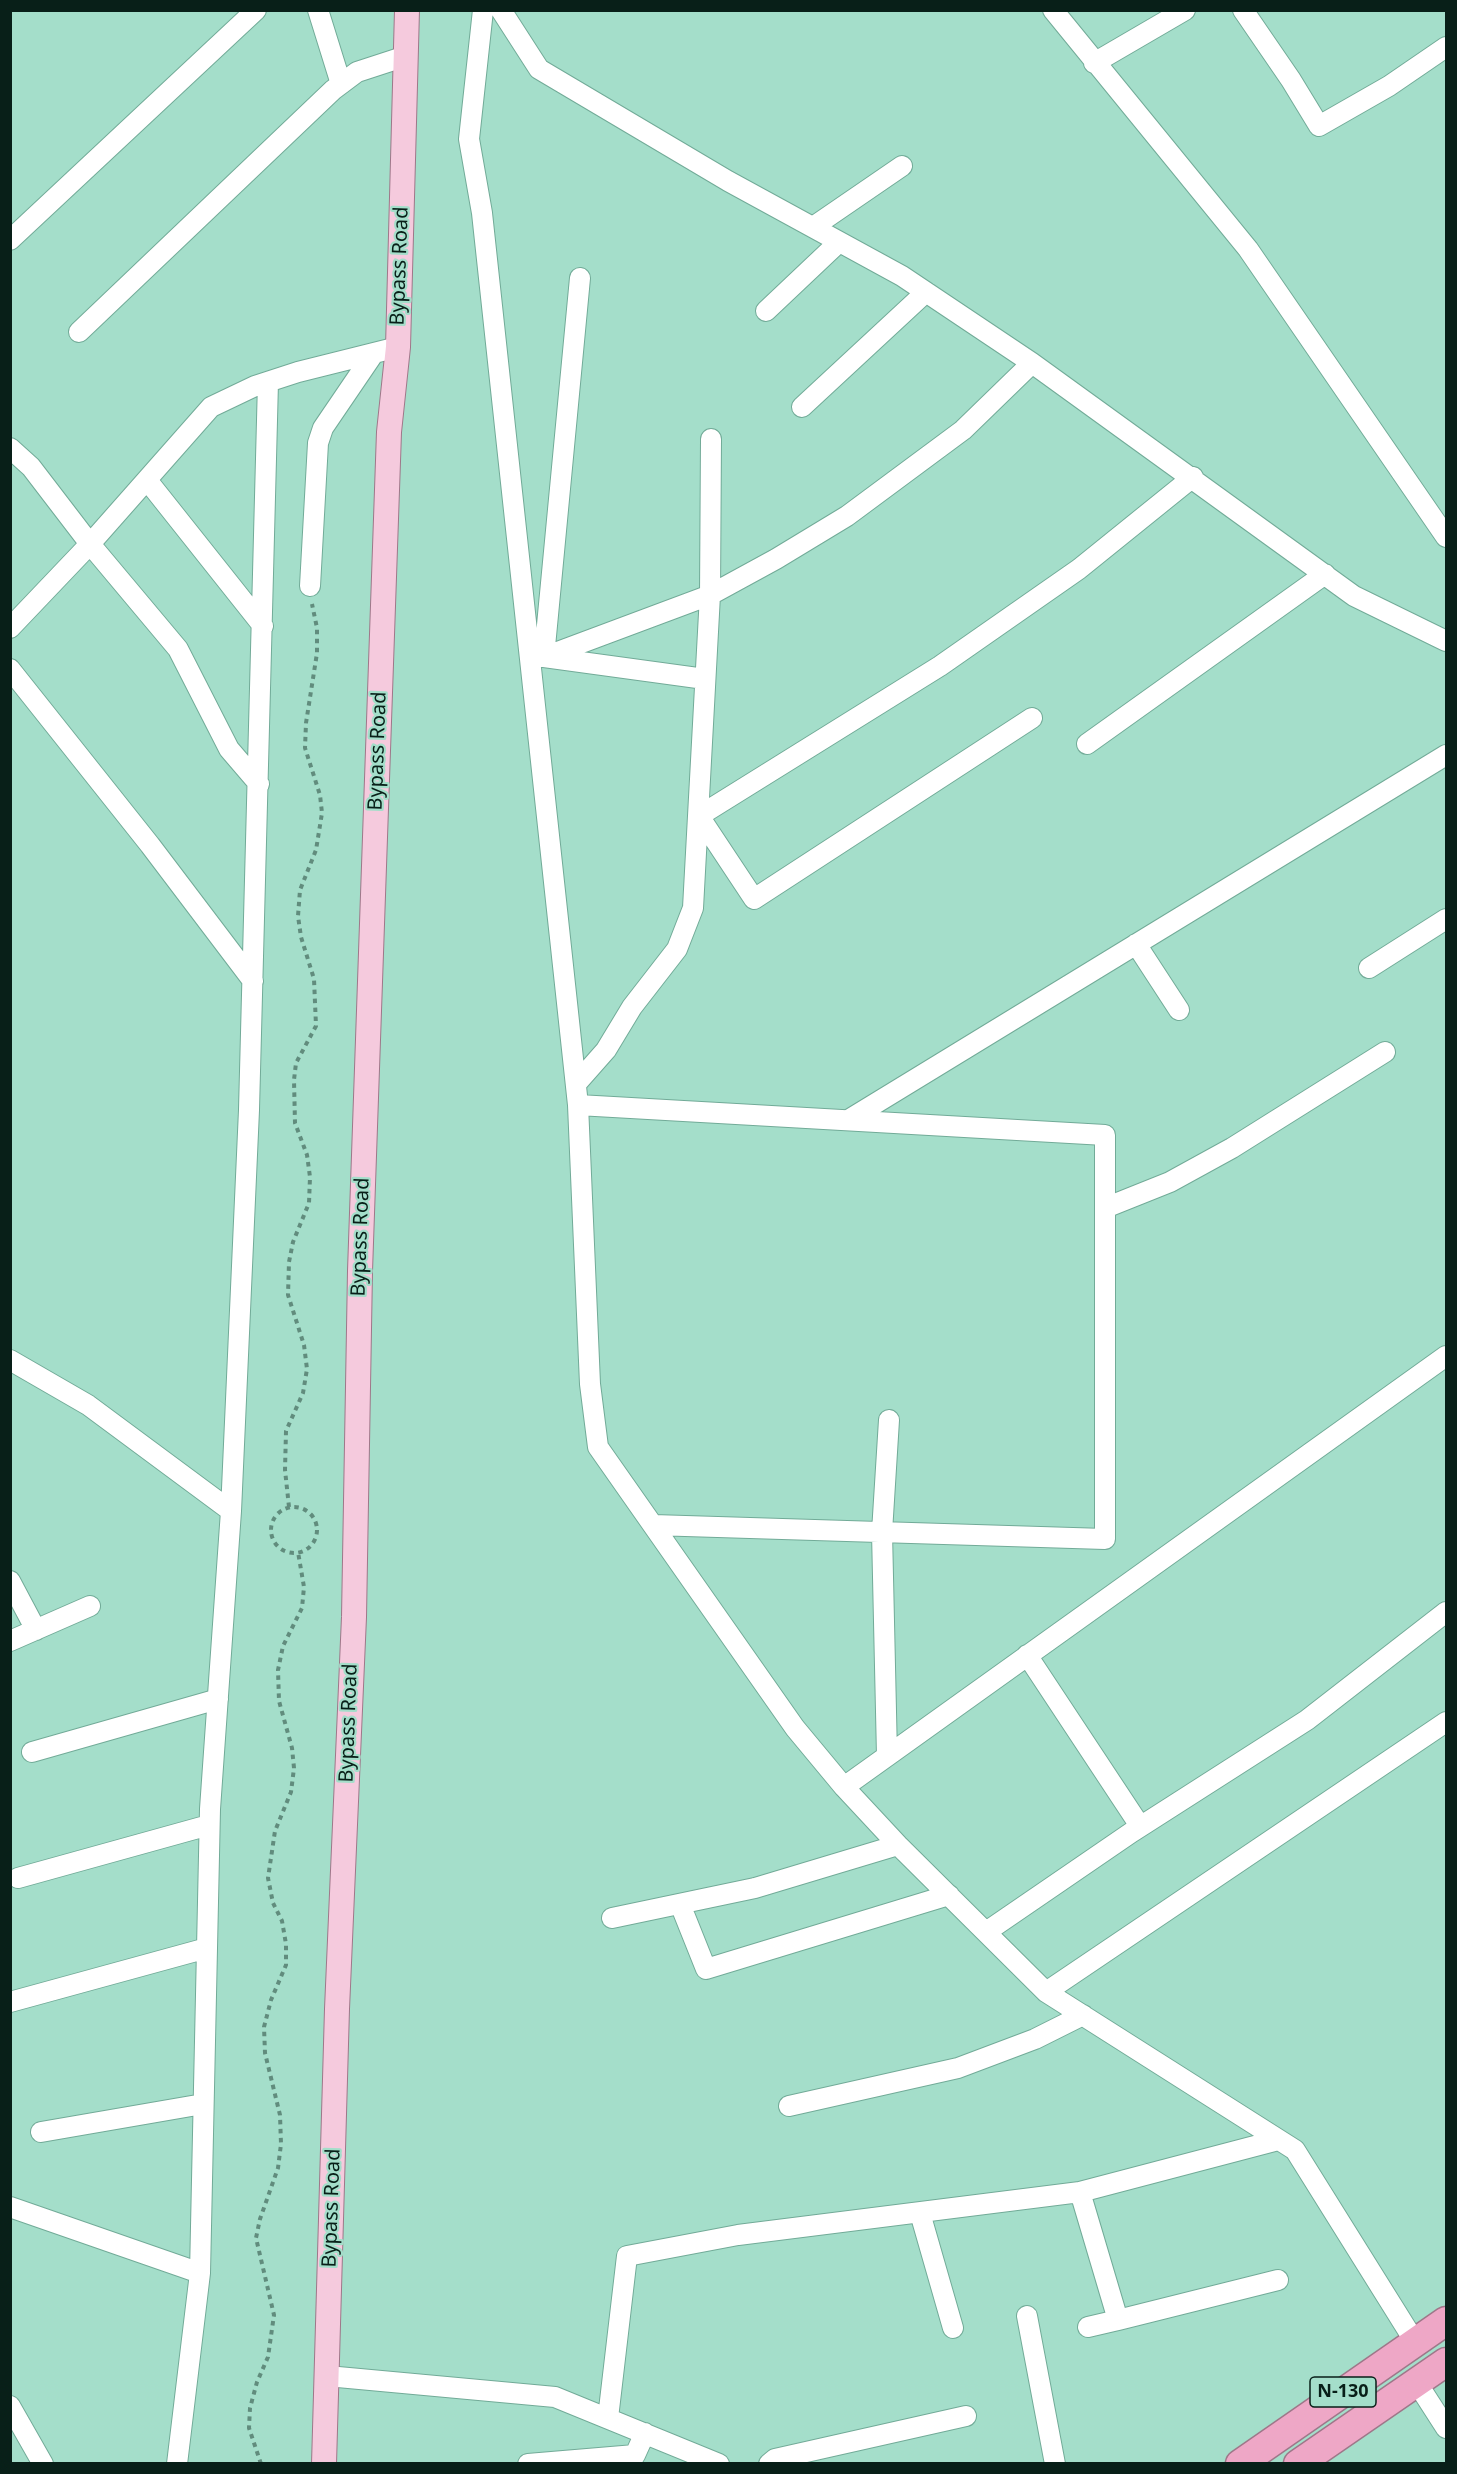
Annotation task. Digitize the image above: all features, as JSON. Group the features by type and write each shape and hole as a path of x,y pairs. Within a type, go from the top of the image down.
{"highway":[{"name":"N-130","path":"1240,2463 1446,2321"},
{"name":"N-130","path":"1298,2463 1446,2362"}],"main road":[{"name":"Bypass Road","path":"324,2463 337,2021 354,1617 360,1271 389,432 398,346 407,10"}],"street":[{"path":"10,240 256,10"},
{"path":"318,10 341,84"},
{"path":"483,10 470,139 482,213 537,657 578,1105 590,1384 598,1447 795,1728 844,1787 898,1845 1046,1992 1295,2150 1415,2342"},
{"path":"501,10 539,69 728,181 926,292 1032,363 1354,596 1446,641"},
{"path":"1053,10 1248,249 1446,537"},
{"path":"1094,63 1185,10"},
{"path":"1243,10 1320,126 1389,86 1446,47"},
{"path":"79,332 341,84 357,72 406,56"},
{"path":"813,227 902,166"},
{"path":"766,311 839,242"},
{"path":"537,657 580,278"},
{"path":"802,407 926,292"},
{"path":"10,628 90,544 212,407 268,382 398,346"},
{"path":"310,586 318,443 323,428 374,353"},
{"path":"537,657 710,595 847,516 963,430 1032,363"},
{"path":"177,2463 200,2273 209,1826 231,1511 253,981 268,382"},
{"path":"576,1084 606,1050 632,1007 677,949 693,908 710,595 711,439"},
{"path":"10,448 31,466 90,544 178,649 229,749 259,784"},
{"path":"699,816 940,666 1079,569 1192,477"},
{"path":"147,480 263,626"},
{"path":"1087,744 1325,574"},
{"path":"537,657 705,679"},
{"path":"10,669 150,845 253,981"},
{"path":"699,816 754,899 1032,718"},
{"path":"850,1119 1446,755"},
{"path":"1369,968 1446,919"},
{"path":"1136,944 1179,1010"},
{"path":"1106,1208 1170,1182 1232,1148 1385,1052"},
{"path":"578,1105 1105,1135 1105,1539 653,1525"},
{"path":"844,1787 1446,1356"},
{"path":"10,1360 88,1405 231,1511"},
{"path":"887,1756 882,1532 889,1420"},
{"path":"10,1581 36,1629"},
{"path":"10,1641 90,1606"},
{"path":"986,1932 1140,1826 1306,1720 1446,1612"},
{"path":"1027,1656 1140,1826"},
{"path":"32,1752 218,1700"},
{"path":"1046,1992 1446,1722"},
{"path":"18,1878 209,1826"},
{"path":"612,1918 755,1888 898,1845"},
{"path":"680,1904 706,1969 949,1895"},
{"path":"10,2002 207,1948"},
{"path":"789,2106 958,2068 1035,2039 1083,2015"},
{"path":"42,2132 203,2104"},
{"path":"608,2418 627,2256 738,2235 1080,2192 1278,2140"},
{"path":"1080,2192 1118,2320"},
{"path":"10,2207 200,2273"},
{"path":"920,2213 952,2328"},
{"path":"1088,2327 1278,2280"},
{"path":"1027,2316 1055,2463"},
{"path":"327,2376 555,2397 720,2463"},
{"path":"1417,2383 1446,2428"},
{"path":"10,2406 43,2463"},
{"path":"769,2463 775,2459 966,2416"},
{"path":"528,2463 635,2455 645,2433"}],"path":[{"path":"289,1507 285,1470 286,1431 303,1393 307,1369 304,1345 288,1295 289,1262 293,1242 309,1203 310,1177 307,1155 295,1123 293,1098 296,1063 316,1026 314,979 301,937 298,916 300,890 316,850 322,813 320,795 305,748 306,723 317,653 317,628 310,586"},
{"path":"289,1507 305,1510 311,1515 317,1529 312,1544 298,1552 283,1550 273,1538 271,1530 276,1516 289,1507"},
{"path":"261,2463 249,2428 250,2408 257,2382 268,2357 274,2315 256,2238 260,2218 278,2168 281,2144 280,2115 265,2053 264,2027 271,2000 286,1965 286,1944 282,1921 273,1903 268,1878 273,1842 291,1792 294,1768 292,1748 279,1701 278,1670 283,1646 302,1608 304,1587 298,1552"}]}
